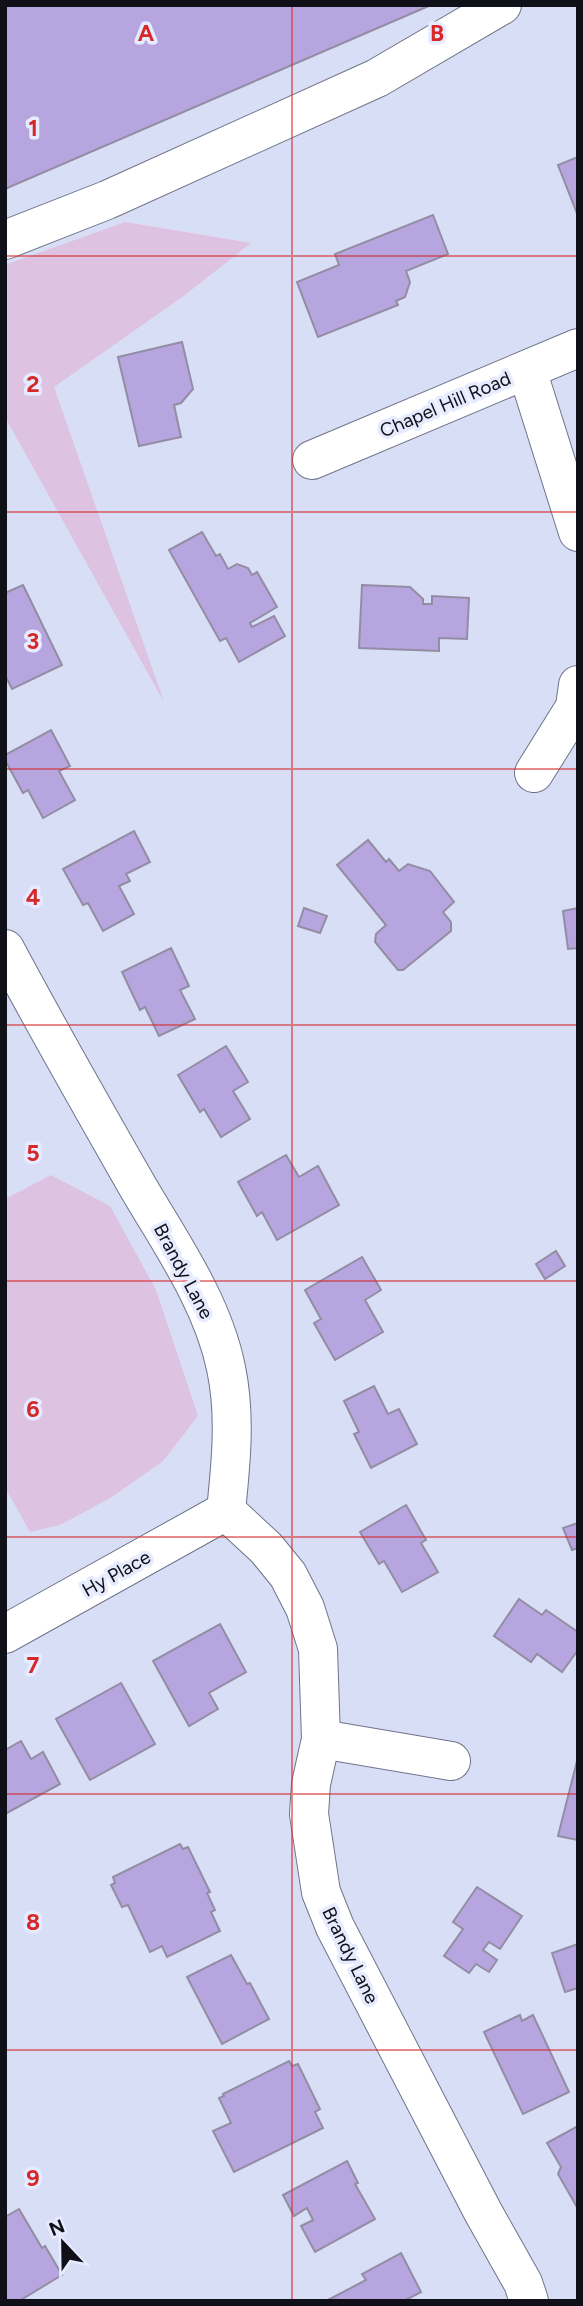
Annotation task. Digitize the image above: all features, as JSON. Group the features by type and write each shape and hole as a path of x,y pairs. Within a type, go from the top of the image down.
{"street":[{"path":"5,240 107,200 377,78 502,5"},
{"name":"Chapel Hill Road","path":"312,460 578,348"},
{"path":"527,370 578,533"},
{"path":"534,773 575,707 578,685"},
{"name":"Brandy Lane","path":"5,949 67,1064 199,1291 219,1341 227,1369 233,1431 226,1511 266,1548 288,1575 305,1608 318,1649 321,1739 311,1784 309,1814 321,1892 335,1927 523,2283 529,2301"},
{"name":"Hy Place","path":"5,1634 226,1511"},
{"path":"321,1739 451,1761"}],"shaded area":[{"path":"125,222 251,243 185,295 54,387 164,702 5,417 5,265"},
{"path":"51,1175 110,1206 156,1290 198,1416 163,1461 112,1497 60,1525 30,1532 5,1487 5,1199"}],"building":[{"path":"5,5 431,5 5,189"},
{"path":"578,157 578,216 558,165"},
{"path":"433,215 448,254 406,271 410,282 405,297 396,301 398,305 318,337 297,282 339,265 335,254"},
{"path":"182,342 193,389 181,403 174,405 181,437 139,446 118,357"},
{"path":"202,532 216,556 220,554 228,569 237,564 248,568 252,575 257,572 277,607 250,623 252,627 274,616 285,636 239,662 226,638 220,641 169,550"},
{"path":"23,585 62,665 12,689 5,675 5,593"},
{"path":"362,585 410,587 423,599 423,604 432,604 432,596 469,598 467,639 439,638 439,651 359,648"},
{"path":"51,730 70,766 59,771 75,800 43,818 28,790 23,793 5,760 5,755"},
{"path":"134,831 150,862 126,874 130,881 119,886 134,914 103,931 88,903 83,905 63,869"},
{"path":"368,840 386,862 389,859 399,871 408,864 430,871 454,902 443,912 451,922 451,931 403,970 398,970 375,942 376,934 386,925 337,865"},
{"path":"304,908 327,916 320,933 298,926"},
{"path":"578,908 578,948 568,949 563,911"},
{"path":"171,948 189,986 180,990 195,1019 159,1036 145,1007 140,1010 122,972"},
{"path":"226,1046 248,1082 233,1091 250,1119 221,1137 204,1109 200,1112 178,1075"},
{"path":"286,1155 299,1177 318,1166 339,1205 277,1240 262,1212 257,1216 238,1182"},
{"path":"556,1251 565,1266 545,1279 536,1264"},
{"path":"362,1257 381,1290 365,1300 383,1332 335,1360 314,1323 321,1319 305,1290"},
{"path":"374,1386 388,1414 399,1409 417,1444 371,1468 354,1434 359,1432 344,1401"},
{"path":"406,1505 426,1540 421,1543 438,1572 402,1592 384,1561 379,1564 360,1532"},
{"path":"578,1523 578,1548 572,1550 563,1528"},
{"path":"519,1599 542,1615 546,1610 578,1632 578,1650 562,1672 537,1654 531,1662 494,1636"},
{"path":"220,1624 246,1672 209,1693 218,1709 189,1726 153,1661"},
{"path":"121,1683 155,1744 90,1780 56,1719"},
{"path":"21,1741 31,1759 43,1752 60,1784 5,1814 5,1750"},
{"path":"578,1757 578,1840 558,1836"},
{"path":"180,1844 183,1849 188,1847 210,1892 207,1893 215,1910 211,1912 220,1931 167,1957 162,1946 150,1952 128,1905 122,1907 111,1885 115,1883 113,1877"},
{"path":"477,1887 522,1916 500,1949 489,1942 483,1950 497,1960 489,1972 476,1964 469,1973 444,1956 463,1929 453,1922"},
{"path":"578,1944 578,1988 565,1992 552,1953"},
{"path":"231,1955 269,2019 222,2044 187,1977"},
{"path":"520,2015 522,2021 533,2015 569,2092 523,2114 484,2032"},
{"path":"289,2061 292,2066 298,2064 320,2109 315,2112 323,2128 234,2172 213,2131 231,2123 219,2098"},
{"path":"576,2127 578,2209 558,2174 561,2167 547,2143"},
{"path":"347,2161 358,2183 355,2184 375,2219 315,2252 301,2226 313,2220 307,2208 294,2216 283,2195"},
{"path":"19,2209 62,2275 19,2301 5,2301 5,2217"},
{"path":"401,2253 421,2292 404,2301 326,2301 366,2280 362,2274"}]}
